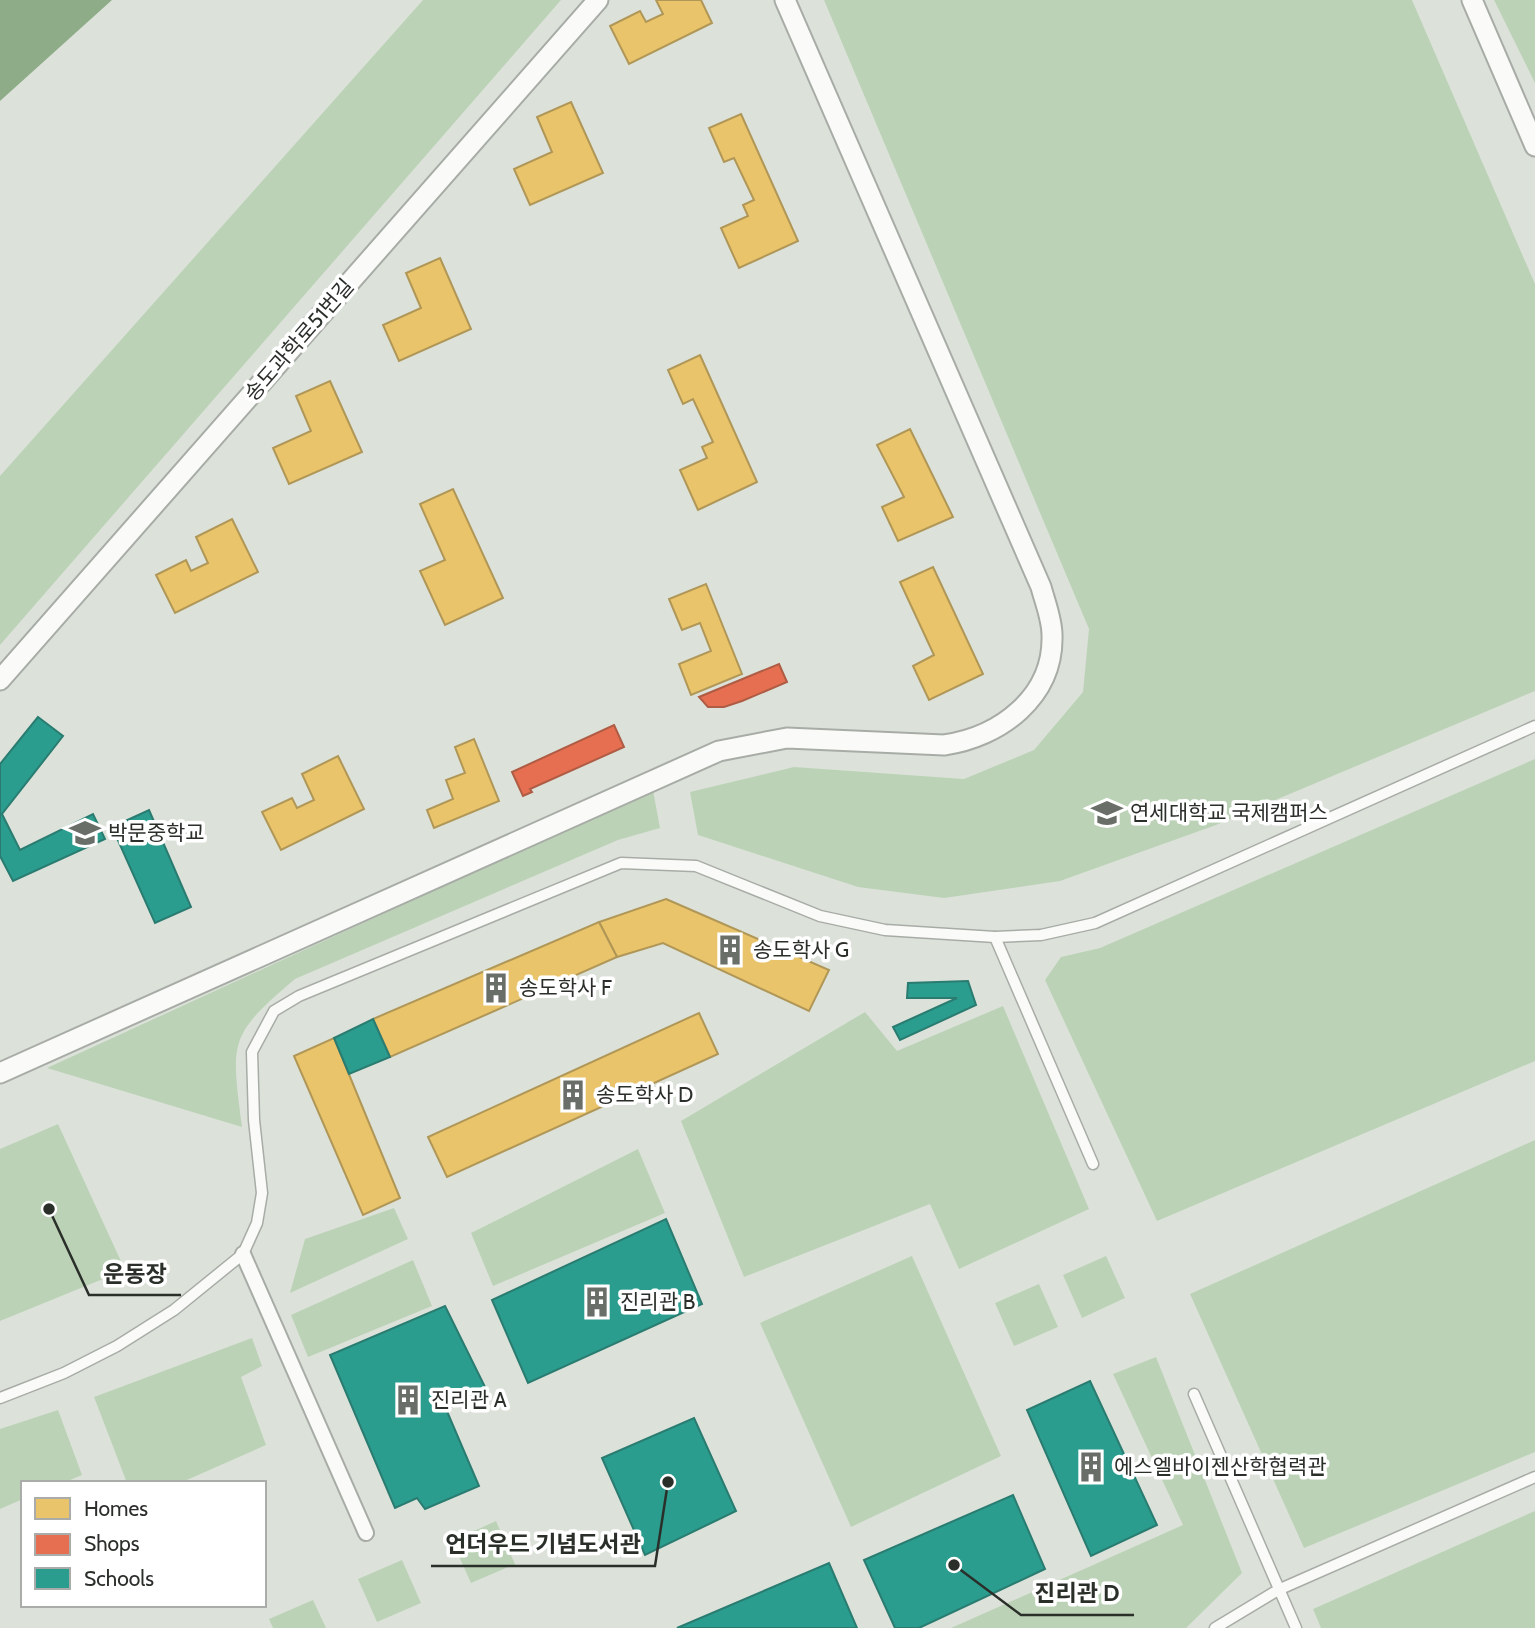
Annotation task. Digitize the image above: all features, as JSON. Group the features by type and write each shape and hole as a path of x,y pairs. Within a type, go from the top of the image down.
{"street":[{"name":"송도과학로51번길","path":"0,680 598,0"},
{"path":"0,1072 719,751 787,738 944,745 968,742 1013,719 1029,701 1042,681 1050,659 1052,635 1041,587 785,0"},
{"path":"1472,0 1535,146"},
{"path":"243,1254 366,1533"}],"lane":[{"path":"0,1398 65,1373 117,1346 174,1310 243,1254 257,1223 262,1192 254,1120 252,1052 274,1012 299,996 550,890 621,863 696,866 820,916 885,930 995,937 1041,935 1095,923 1535,726"},
{"path":"995,937 1093,1164"},
{"path":"1194,1394 1296,1628"},
{"path":"1215,1628 1278,1590 1535,1477"}],"shaded area":[{"path":"0,0 112,0 0,101"},
{"path":"423,0 561,0 0,645 0,476"},
{"path":"824,0 1412,0 1535,284 1535,691 1216,825 1060,881 944,898 858,887 698,835 690,792 794,767 964,779 1034,750 1083,692 1089,629"},
{"path":"1494,0 1535,0 1535,83"},
{"path":"1535,759 1535,1061 1157,1221 1045,980 1061,957 1100,948"},
{"path":"653,790 660,828 618,840 295,979 257,1014 239,1042 236,1076 242,1127 47,1068"},
{"path":"1003,1006 1089,1209 959,1269 930,1204 744,1277 681,1121 865,1012 897,1051"},
{"path":"58,1124 125,1270 0,1321 0,1149"},
{"path":"1535,1140 1535,1452 1304,1548 1190,1294"},
{"path":"638,1149 665,1213 493,1286 471,1233"},
{"path":"394,1208 408,1239 290,1293 305,1239"},
{"path":"912,1256 1001,1456 851,1527 760,1323"},
{"path":"1106,1256 1125,1298 1082,1318 1063,1275"},
{"path":"413,1260 432,1306 308,1357 291,1315"},
{"path":"1039,1284 1058,1327 1014,1346 995,1303"},
{"path":"252,1338 262,1366 241,1377 266,1445 185,1481 126,1481 94,1397"},
{"path":"1156,1357 1242,1573 1186,1628 951,1628 1183,1525 1113,1374"},
{"path":"58,1410 82,1475 68,1481 21,1481 21,1500 0,1509 0,1429"},
{"path":"1535,1511 1535,1628 1321,1628 1313,1609"},
{"path":"496,1521 515,1564 471,1583 452,1541"},
{"path":"402,1560 421,1603 377,1622 358,1579"},
{"path":"313,1600 326,1628 273,1628 269,1619"}],"building: Homes":[{"path":"656,0 701,0 712,23 629,64 610,26 640,11 646,22 663,14"},
{"path":"571,102 603,173 530,205 514,169 552,152 537,117"},
{"path":"741,114 798,241 739,268 721,228 748,216 743,205 754,200 734,158 724,162 709,128"},
{"path":"440,258 471,329 399,361 383,325 421,308 406,273"},
{"path":"700,355 757,482 698,510 680,470 707,458 702,447 713,442 693,399 683,404 668,370"},
{"path":"330,381 362,452 289,484 273,448 311,431 296,396"},
{"path":"910,429 953,517 898,541 882,507 904,497 877,445"},
{"path":"453,489 503,598 445,625 420,571 445,560 420,504"},
{"path":"232,519 258,572 175,613 156,575 186,560 191,571 208,563 196,537"},
{"path":"933,567 983,674 929,700 913,666 934,655 900,582"},
{"path":"706,584 742,674 691,695 679,664 711,651 700,623 682,630 669,599"},
{"path":"474,739 499,801 434,828 427,810 453,799 446,780 465,773 455,747"},
{"path":"338,756 364,809 281,850 262,812 292,798 297,808 314,800 302,774"},
{"name":"송도학사 G","path":"666,899 829,970 809,1011 663,943 617,957 599,922"},
{"name":"송도학사 F","path":"599,922 617,957 390,1057 373,1019"},
{"name":"송도학사 D","path":"699,1013 718,1054 447,1177 428,1137"},
{"path":"334,1038 400,1198 363,1215 294,1056"}],"building: Shops":[{"path":"779,664 787,682 742,701 724,707 708,707 699,697"},
{"path":"614,725 624,747 530,789 532,792 523,796 512,772"}],"building: Schools":[{"path":"38,717 63,736 2,814 20,850 93,814 105,839 13,881 0,856 0,764"},
{"path":"149,810 191,907 155,923 112,827"},
{"path":"968,981 976,1005 900,1040 893,1027 957,998 907,998 908,983"},
{"path":"373,1019 390,1057 349,1074 334,1038"},
{"name":"진리관 B","path":"666,1219 702,1304 528,1383 492,1300"},
{"name":"진리관 A","path":"445,1306 487,1391 446,1409 479,1486 425,1509 417,1498 395,1508 330,1355"},
{"name":"에스엘바이젠산학협력관","path":"1090,1381 1157,1525 1091,1556 1027,1410"},
{"path":"694,1418 736,1511 645,1555 602,1458"},
{"path":"1013,1495 1045,1569 919,1628 895,1628 864,1560"},
{"path":"829,1563 857,1628 677,1628"}],"place":[{"name":"연세대학교 국제캠퍼스","path":"1107,813"},
{"name":"박문중학교","path":"85,833"},
{"name":"송도학사 G","path":"730,950"},
{"name":"송도학사 F","path":"496,988"},
{"name":"송도학사 D","path":"573,1095"},
{"name":"운동장","path":"49,1209"},
{"name":"진리관 B","path":"597,1302"},
{"name":"진리관 A","path":"408,1400"},
{"name":"에스엘바이젠산학협력관","path":"1091,1467"},
{"name":"언더우드 기념도서관","path":"668,1482"},
{"name":"진리관 D","path":"954,1565"}]}
